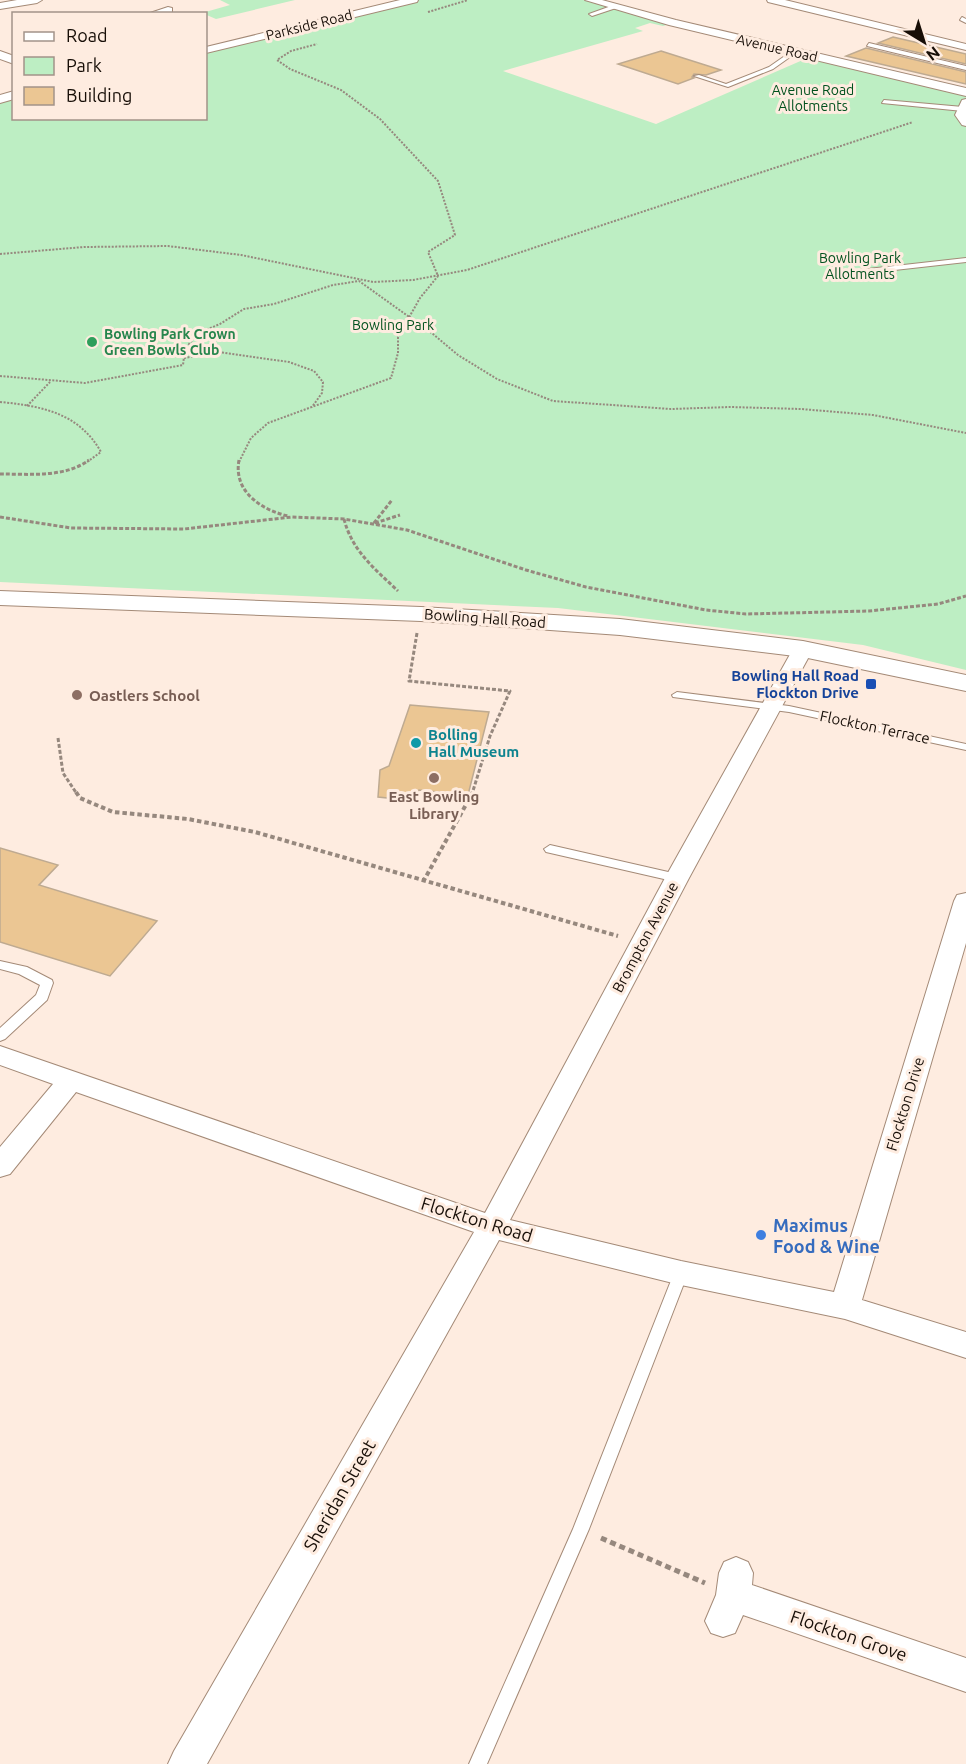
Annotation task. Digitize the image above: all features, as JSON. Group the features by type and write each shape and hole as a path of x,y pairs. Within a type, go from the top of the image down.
{"street":[{"path":"0,6 37,0"},
{"name":"Parkside Road","path":"207,50 412,0"},
{"name":"Avenue Road","path":"590,0 794,52 966,92"},
{"path":"772,0 966,46"},
{"path":"160,12 168,10"},
{"path":"2,47 12,59"},
{"path":"965,106 962,115 966,123"},
{"name":"Bowling Hall Road","path":"0,598 421,614 620,627 803,649 966,683"},
{"name":"Brompton Avenue","path":"492,1227 642,942 803,649"},
{"name":"Flockton Drive","path":"845,1307 966,901"},
{"name":"Flockton Road","path":"0,1055 492,1227 681,1273 845,1307 966,1345"},
{"path":"0,1166 71,1080"},
{"name":"Sheridan Street","path":"187,1764 492,1227"},
{"name":"Flockton Grove","path":"730,1596 966,1675"}],"lane":[{"path":"592,14 614,7"},
{"path":"869,45 966,68"},
{"path":"697,76 726,86 758,75 794,52"},
{"path":"884,102 950,108 965,106"},
{"path":"850,273 966,261"},
{"name":"Flockton Terrace","path":"677,694 770,706 966,747"},
{"path":"550,849 677,878"},
{"path":"0,965 23,970 47,983 42,997 0,1036"},
{"path":"478,1764 581,1529 681,1273"}],"path":[{"path":"419,15 468,0"},
{"path":"320,43 291,51 277,60 290,69 341,90 380,119 438,181 455,236 428,252 438,276"},
{"path":"0,254 88,246 144,245 224,252 380,284 438,276 467,270 950,108"},
{"path":"292,517 265,511 248,497 238,475 242,448 261,427 360,392 391,378 398,353 399,337 420,297 438,276"},
{"path":"0,376 85,383 183,365 185,349 198,333 220,324 244,309 274,304 333,285 359,280 410,316 458,355 497,380 553,401 671,409 730,407 801,409 873,415 966,433"},
{"path":"184,359 196,354 218,352 289,362 314,371 323,382 322,393 312,408"},
{"path":"27,406 35,400 50,381"},
{"path":"0,402 39,408 69,419 91,434 101,452 79,468 45,474 0,474"},
{"path":"374,524 392,500"},
{"path":"374,524 400,515"},
{"path":"0,517 71,528 184,529 292,517 344,519 407,530 525,570 586,587 706,610 746,614 870,611 938,604 966,596"},
{"path":"344,519 347,534 358,554 421,614 409,681 510,691 490,736 481,771 470,800 423,882"},
{"path":"58,738 63,773 80,798 113,812 188,819 255,832 423,882 642,942"},
{"path":"581,1529 730,1596"}],"green space":[{"path":"220,0 295,0 216,19 206,12 230,5"},
{"name":"Bowling Park","path":"413,0 590,0 673,23 663,26 650,23 635,28 643,31 503,71 656,124 812,56 966,92 966,670 863,645 558,608 0,582 0,99 12,95 12,120 207,120 207,50"}],"building":[{"path":"893,37 966,54 966,64 878,43"},
{"path":"866,48 966,72 966,84 846,56"},
{"path":"661,51 721,70 706,75 694,74 692,77 694,78 678,84 618,64"},
{"path":"410,705 489,712 468,795 419,790 416,801 378,797 380,770 389,766"},
{"path":"0,848 58,865 39,885 157,921 110,976 0,942"}],"place":[{"name":"Bowling Park Crown Green Bowls Club","path":"92,342"},
{"name":"Bowling Hall Road Flockton Drive","path":"871,684"},
{"name":"Oastlers School","path":"77,695"},
{"name":"Bolling Hall Museum","path":"416,743"},
{"name":"East Bowling Library","path":"434,778"},
{"name":"Maximus Food & Wine","path":"761,1235"}],"park label":[{"name":"Avenue Road Allotments","path":"813,98"},
{"name":"Bowling Park Allotments","path":"860,266"}]}
